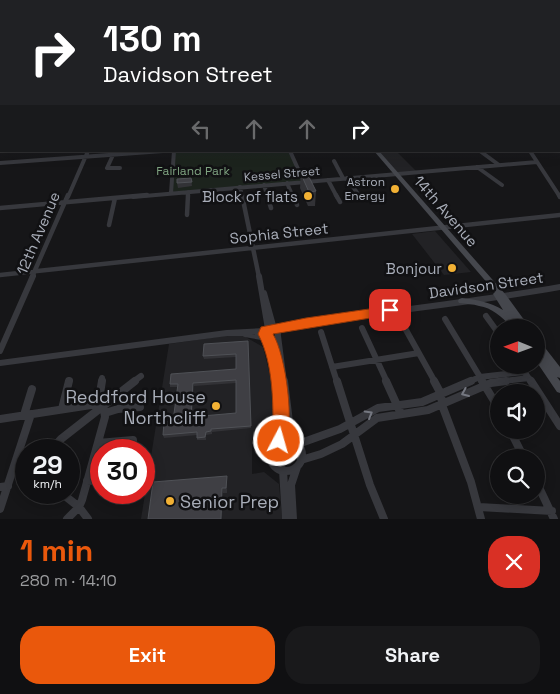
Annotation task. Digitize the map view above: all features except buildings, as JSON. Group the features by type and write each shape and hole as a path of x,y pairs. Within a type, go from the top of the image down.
{"main road":[{"name":"14th Avenue","path":"377,152 519,319"},
{"name":"14th Avenue","path":"499,294 514,319"},
{"path":"462,301 487,303 498,308 510,319"},
{"path":"545,354 560,374"},
{"path":"545,366 560,389"}],"street":[{"path":"0,163 86,154 113,155 150,152"},
{"path":"171,193 174,152"},
{"path":"290,152 304,182"},
{"path":"481,152 499,165"},
{"path":"531,152 560,197"},
{"name":"12th Avenue","path":"0,351 86,154"},
{"path":"113,155 107,168 120,168"},
{"path":"334,161 362,199"},
{"name":"Kessel Street","path":"0,208 537,162"},
{"path":"478,167 502,185"},
{"path":"328,180 340,202"},
{"path":"287,183 297,205"},
{"path":"264,185 272,208"},
{"path":"240,187 272,333 289,422 296,443 302,453 291,485 293,519"},
{"path":"187,215 188,192"},
{"path":"109,226 115,198"},
{"name":"Sophia Street","path":"0,275 560,215"},
{"name":"Davidson Street","path":"272,333 296,324 462,301 499,294 560,287"},
{"path":"486,316 490,322"},
{"path":"445,319 490,394"},
{"path":"401,320 441,394 442,405 482,519"},
{"path":"362,328 401,414"},
{"path":"321,332 370,485 384,519"},
{"path":"0,363 227,333 272,333"},
{"path":"272,333 281,402 282,422 279,441"},
{"path":"332,368 419,353"},
{"path":"509,374 480,378 422,402 378,408 350,424 296,443 286,439 279,441 273,446 270,456 274,465 288,471 299,463 321,454 354,436 377,418 442,405 448,400 518,374"},
{"path":"525,374 560,426"},
{"path":"61,439 141,376"},
{"path":"98,439 102,378"},
{"path":"62,409 69,381"},
{"path":"0,509 4,486 27,414 32,389"},
{"path":"0,419 62,409 140,407"},
{"path":"67,519 79,507 90,470"},
{"path":"283,470 286,519"},
{"path":"545,499 553,515"},
{"path":"75,504 88,519"},
{"path":"479,507 553,515"}],"shaded area":[{"path":"397,152 417,172 396,173 378,153"},
{"path":"435,231 471,272 444,275 412,234"},
{"name":"Reddford House Northcliff","path":"237,334 263,347 272,383 275,429 262,438 252,439 252,474 264,472 279,484 282,519 141,519 143,504 155,504 154,439 169,344"}],"green space":[{"name":"Fairland Park","path":"175,152 289,152 303,181 172,192"}],"place":[{"name":"Astron Energy","path":"395,189"},
{"name":"Block of flats","path":"308,196"},
{"name":"Bonjour","path":"452,268"},
{"name":"Reddford House Northcliff","path":"216,406"},
{"name":"Senior Prep","path":"170,501"}],"route":[{"path":"279,441 282,422 281,402 273,357 265,332 270,328 275,329 306,322 390,310"}]}
